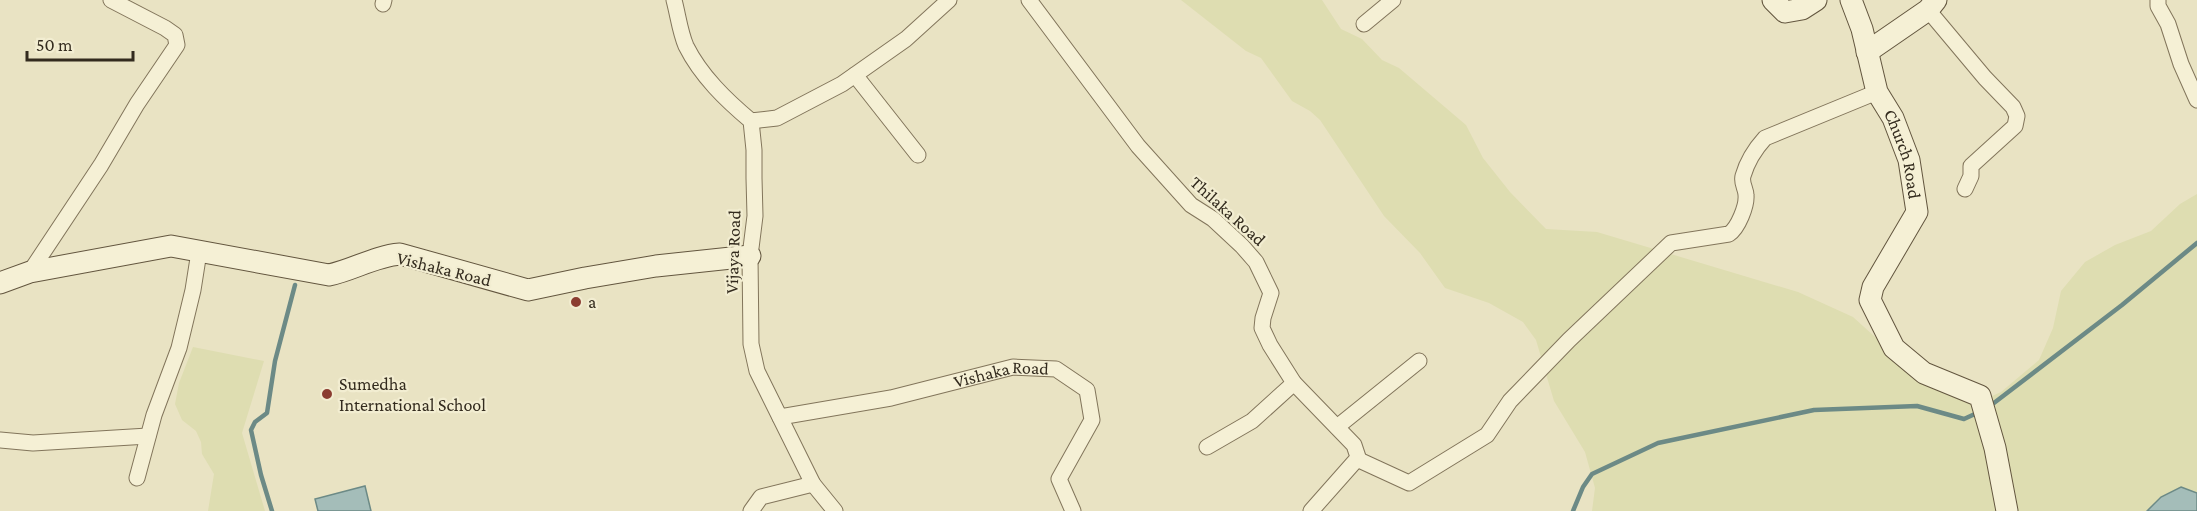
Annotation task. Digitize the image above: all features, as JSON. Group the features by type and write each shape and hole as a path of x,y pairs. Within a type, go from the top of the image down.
{"street":[{"path":"30,272 177,45 175,35 165,27 111,0"},
{"path":"674,0 686,45 711,84 732,106 751,121 777,118 842,84 906,39 949,0"},
{"name":"Thilaka Road","path":"1029,0 1138,147 1191,205 1213,219 1256,262 1271,293 1262,328 1270,345 1294,383 1354,446 1358,459"},
{"path":"1364,24 1393,0"},
{"path":"1773,0 1785,12 1802,9 1816,0"},
{"name":"Church Road","path":"1851,0 1862,29 1877,92 1893,118 1909,160 1917,212 1873,287 1870,300 1894,348 1924,373 1980,396 1995,448 2007,511"},
{"path":"2158,0 2158,6 2168,24 2181,64 2197,100"},
{"path":"1867,52 1932,5 1984,78 2013,107 2017,116 2015,126 1971,166 1971,176 1965,189"},
{"path":"855,75 918,155"},
{"path":"1311,511 1358,459 1409,483 1487,435 1510,401 1569,340 1671,243 1733,232 1742,214 1746,194 1743,178 1755,149 1765,138 1877,92"},
{"name":"Vijaya Road","path":"751,121 755,216 750,256 751,344 758,371 813,484 835,511"},
{"name":"Vishaka Road","path":"0,282 30,272 171,246 328,275 343,272 385,255 400,254 528,290 656,266 750,256"},
{"path":"137,478 148,436 179,348 193,290 199,252"},
{"path":"1337,427 1419,361"},
{"name":"Vishaka Road","path":"780,417 891,398 1013,367 1056,369 1087,390 1092,420 1059,479 1073,511"},
{"path":"1207,447 1252,421 1294,383"},
{"path":"0,440 33,443 148,436"},
{"path":"751,511 760,497 813,484"}],"green space":[{"path":"1181,0 1322,0 1341,29 1362,39 1382,60 1399,68 1466,125 1483,158 1510,192 1546,229 1597,232 1798,292 1853,317 1905,364 1981,401 2001,392 2039,360 2053,328 2061,291 2085,262 2115,245 2151,231 2180,204 2197,194 2197,493 2181,487 2161,497 2146,511 1592,511 1595,488 1585,452 1554,401 1536,340 1523,322 1489,303 1445,288 1420,253 1384,216 1320,120 1310,111 1292,101 1261,58 1246,51"},
{"path":"193,347 264,361 242,433 265,511 208,511 214,474 202,454 201,442 196,431 182,420 175,404 179,383"}],"water":[{"path":"365,486 371,511 318,511 315,499"},
{"path":"2181,487 2197,493 2197,511 2147,511 2161,497"}],"waterway":[{"path":"1990,406 2122,305 2197,243"},
{"path":"272,511 251,430 255,422 267,413 275,361 295,285"},
{"path":"1573,511 1583,487 1592,474 1658,443 1814,410 1917,406 1964,419 1977,413"}],"place":[{"name":"a","path":"576,302"},
{"name":"Sumedha International School","path":"327,394"}]}
